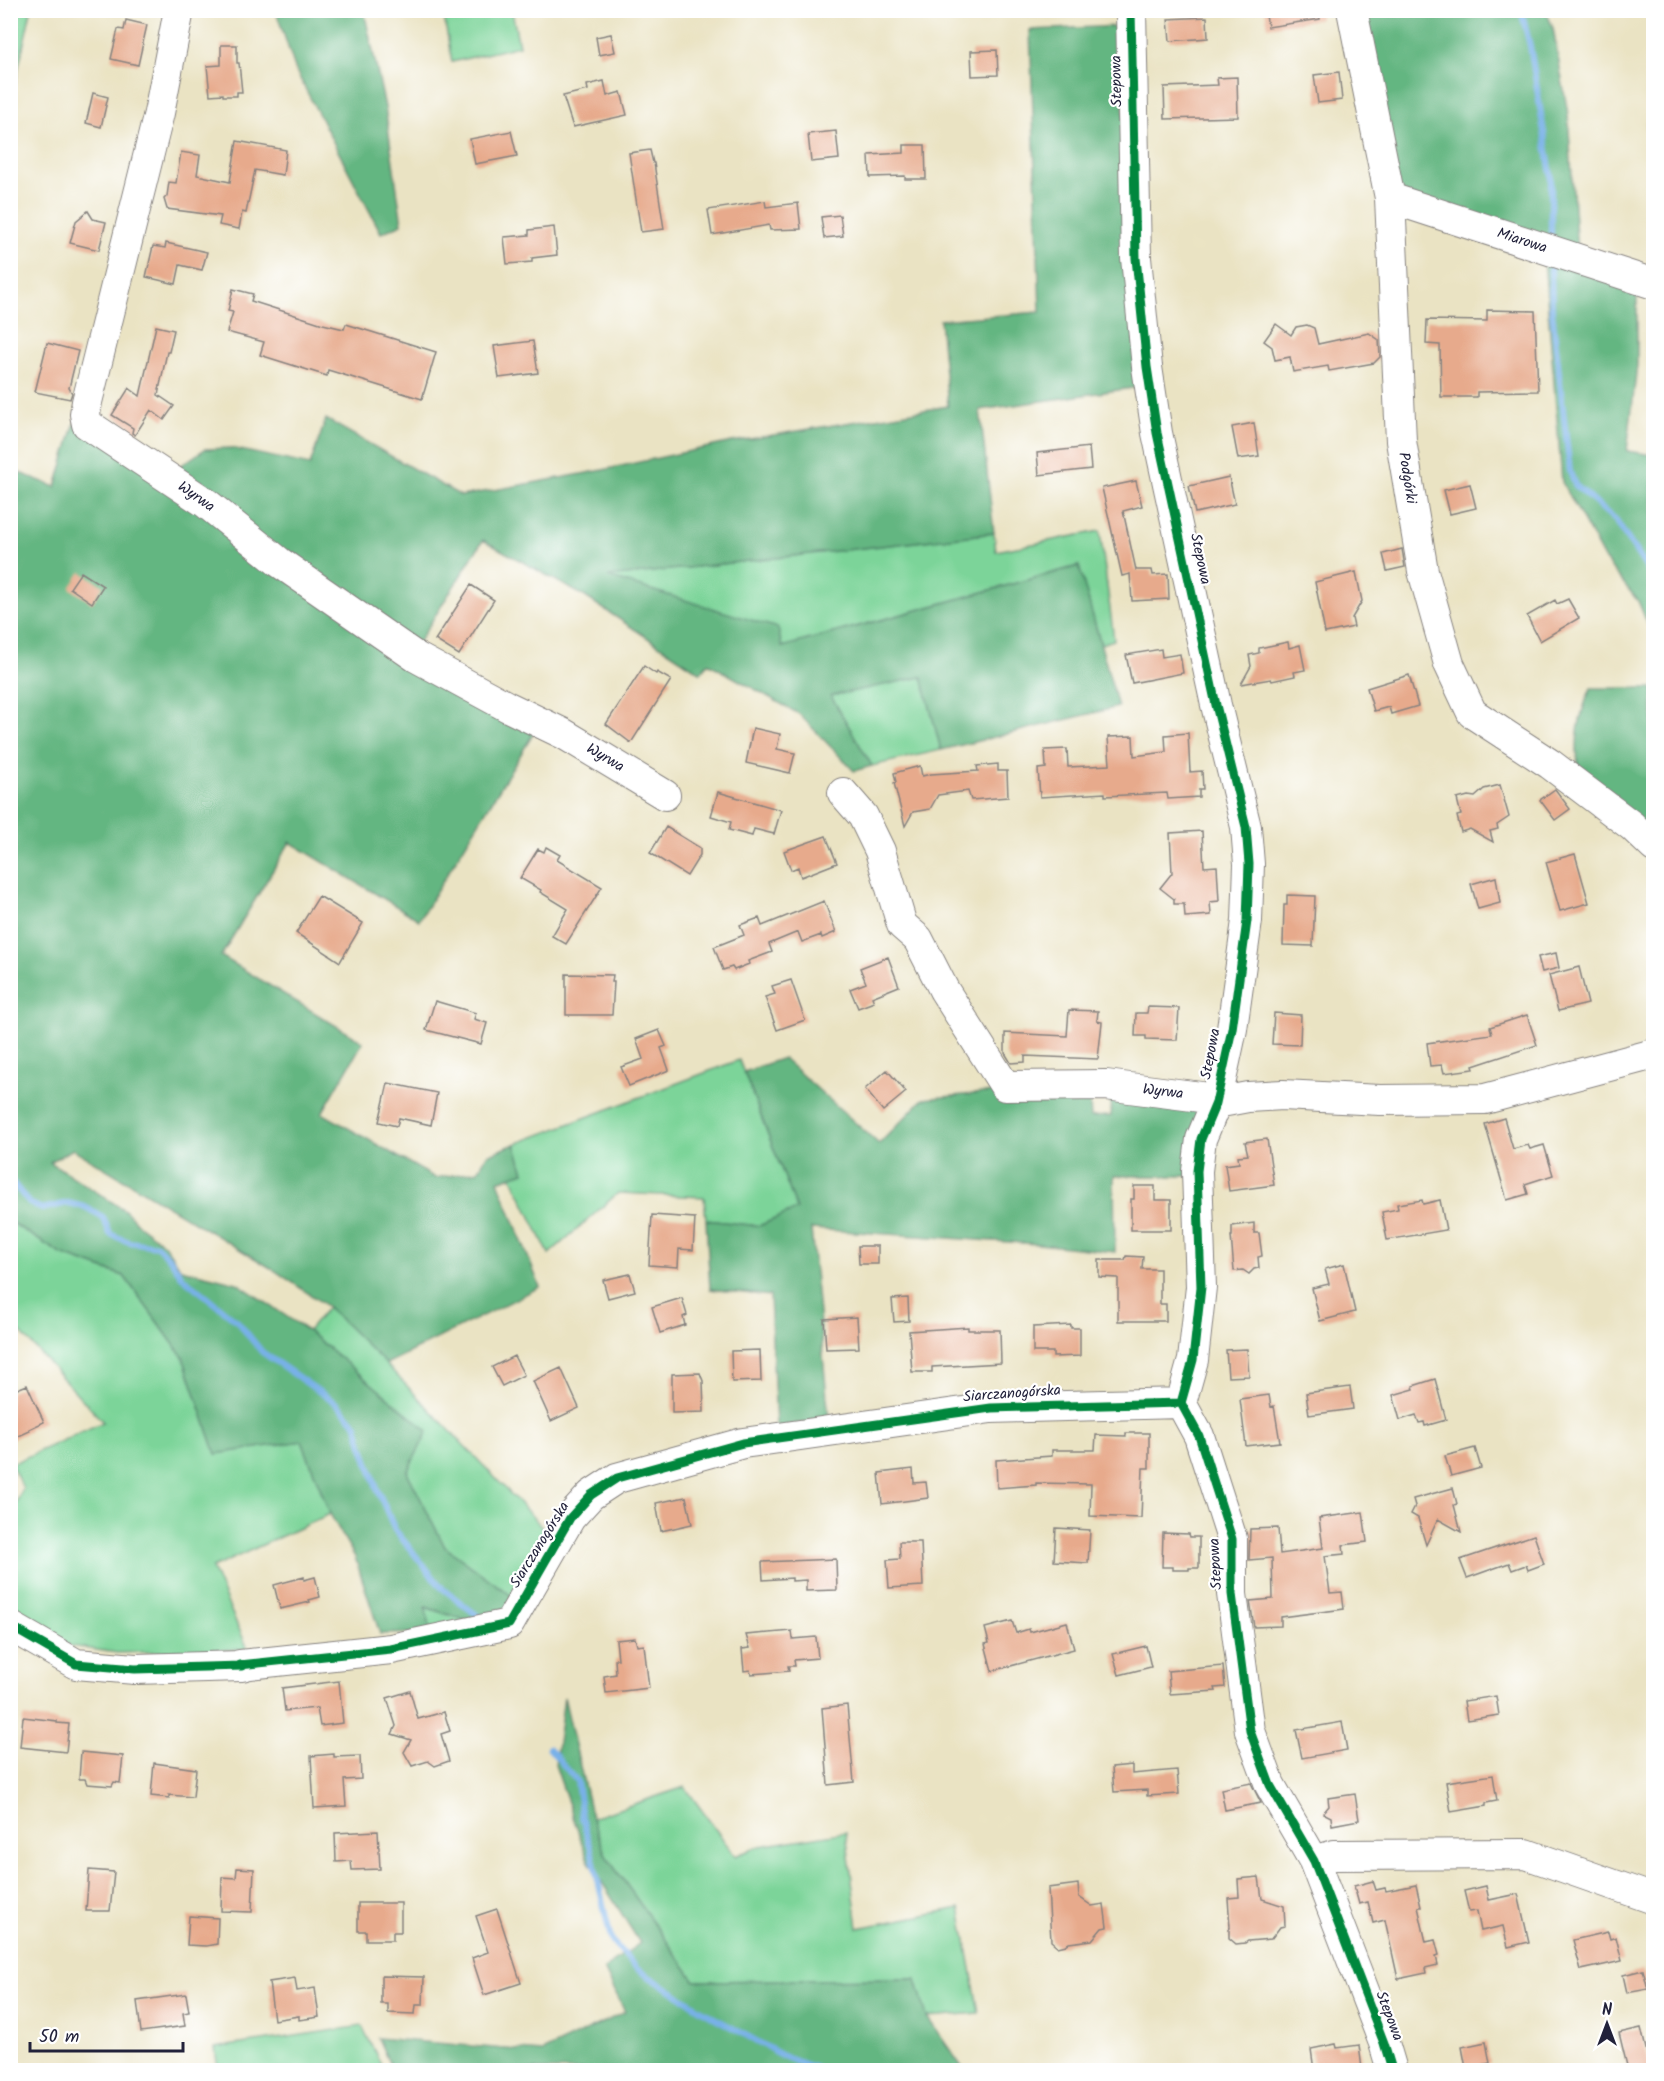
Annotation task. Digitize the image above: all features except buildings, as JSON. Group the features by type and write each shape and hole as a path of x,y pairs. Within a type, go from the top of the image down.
{"street":[{"name":"Wyrwa","path":"179,10 159,113 87,402 85,414 87,424 206,503 279,562 416,657 508,707 564,734 665,795"},
{"name":"Stepowa","path":"1131,10 1136,258 1147,367 1161,451 1216,705 1246,828 1249,864 1247,921 1232,1029 1216,1103 1202,1139 1197,1171 1201,1287 1193,1360 1181,1403 1199,1436 1232,1539 1232,1594 1250,1731 1270,1785 1314,1861 1384,2043 1392,2070"},
{"name":"Podgórki","path":"1352,10 1390,198 1401,441 1423,571 1449,664 1472,713 1559,771 1632,826 1653,847"},
{"name":"Miarowa","path":"1390,198 1653,284"},
{"name":"Wyrwa","path":"843,793 863,816 880,851 902,925 918,939 944,990 1005,1086 1106,1085 1201,1097 1216,1103 1248,1097 1283,1095 1380,1100 1485,1099 1653,1054"},
{"name":"Siarczanogórska","path":"10,1626 76,1664 135,1669 242,1666 240,1665 391,1649 509,1624 570,1518 591,1495 617,1478 743,1443 979,1410 1181,1403"},
{"path":"1314,1861 1334,1855 1526,1854 1653,1899"}],"green space":[{"path":"10,11 31,11 11,102"},
{"path":"276,11 364,11 385,107 402,224 381,233 296,71"},
{"path":"443,11 512,11 519,46 452,62"},
{"path":"1360,11 1546,11 1553,28 1568,114 1577,253 1395,191"},
{"path":"1119,26 1139,387 980,410 994,533 608,577 778,628 782,647 1079,566 1118,707 941,750 922,677 831,696 872,766 854,771 799,714 708,663 701,673 584,596 483,540 413,651 273,551 180,466 205,449 231,448 310,465 326,419 461,496 598,471 732,442 948,406 940,320 1040,312 1030,30"},
{"path":"1653,122 1653,280 1651,279 1647,123"},
{"path":"1544,259 1637,286 1637,365 1627,451 1653,455 1653,637 1638,601 1605,560 1562,482"},
{"path":"75,422 535,731 419,920 290,842 221,956 363,1042 322,1113 435,1178 478,1171 487,1155 515,1144 524,1172 498,1181 540,1287 386,1364 328,1307 274,1270 73,1149 50,1162 126,1211 139,1225 164,1244 181,1269 237,1283 308,1331 428,1431 407,1472 445,1547 516,1599 498,1614 475,1623 425,1607 432,1633 380,1634 355,1557 330,1514 302,1441 216,1454 183,1357 124,1276 61,1254 11,1222 10,469 56,487"},
{"path":"1100,531 1114,640 1101,644 1078,566 782,647 606,577 994,533 996,551"},
{"path":"922,676 941,750 872,766 830,696"},
{"path":"1591,688 1653,688 1653,832 1579,773 1578,729"},
{"path":"783,1058 879,1144 923,1099 994,1092 1089,1092 1091,1117 1111,1116 1110,1096 1205,1106 1188,1176 1114,1176 1115,1252 1038,1244 811,1229 829,1419 776,1427 770,1296 710,1289 706,1220 759,1226 797,1209 744,1072"},
{"path":"739,1060 797,1209 759,1226 706,1220 704,1197 618,1193 549,1254 511,1176 524,1172 515,1144"},
{"path":"11,1222 61,1254 124,1276 183,1357 216,1454 302,1441 330,1514 212,1568 248,1649 117,1653 70,1646 11,1614 11,1514 23,1488 11,1464 103,1422 11,1322"},
{"path":"328,1307 551,1536 516,1599 445,1547 407,1472 428,1431 308,1331"},
{"path":"424,1607 475,1623 432,1633"},
{"path":"564,1697 592,1818 606,1856 695,1981 916,1979 927,2017 964,2070 392,2070 378,2038 542,2052 625,2012 604,1969 640,1943 588,1860 555,1765"},
{"path":"685,1787 735,1856 760,1846 846,1832 858,1928 960,1908 979,2013 927,2017 915,1979 695,1981 606,1856 592,1818"},
{"path":"362,2026 384,2070 218,2070 215,2048"}],"waterway":[{"path":"1521,10 1530,46 1551,175 1551,233"},
{"path":"1551,269 1552,310 1570,472 1575,485 1616,521 1654,579"},
{"path":"10,1179 29,1203 42,1209 68,1203 85,1207 103,1217 110,1234 129,1242 157,1246 171,1260 182,1277 237,1321 262,1352 337,1404 357,1425 378,1491 395,1530 442,1588 482,1619"},
{"path":"549,1748 577,1781 582,1818 611,1940 637,1969 713,2017 787,2058 822,2070"}],"cycle path":[{"path":"1131,10 1136,258 1147,367 1157,433 1216,705 1246,827 1249,864 1247,921 1232,1029 1216,1103 1201,1139 1197,1171 1201,1287 1193,1360 1181,1403 1199,1436 1232,1539 1232,1594 1250,1731 1270,1785 1314,1861 1384,2043 1392,2070"},
{"path":"10,1626 76,1664 135,1669 242,1666 240,1665 391,1649 509,1624 570,1518 591,1495 617,1478 743,1443 991,1408 1181,1403"}]}
